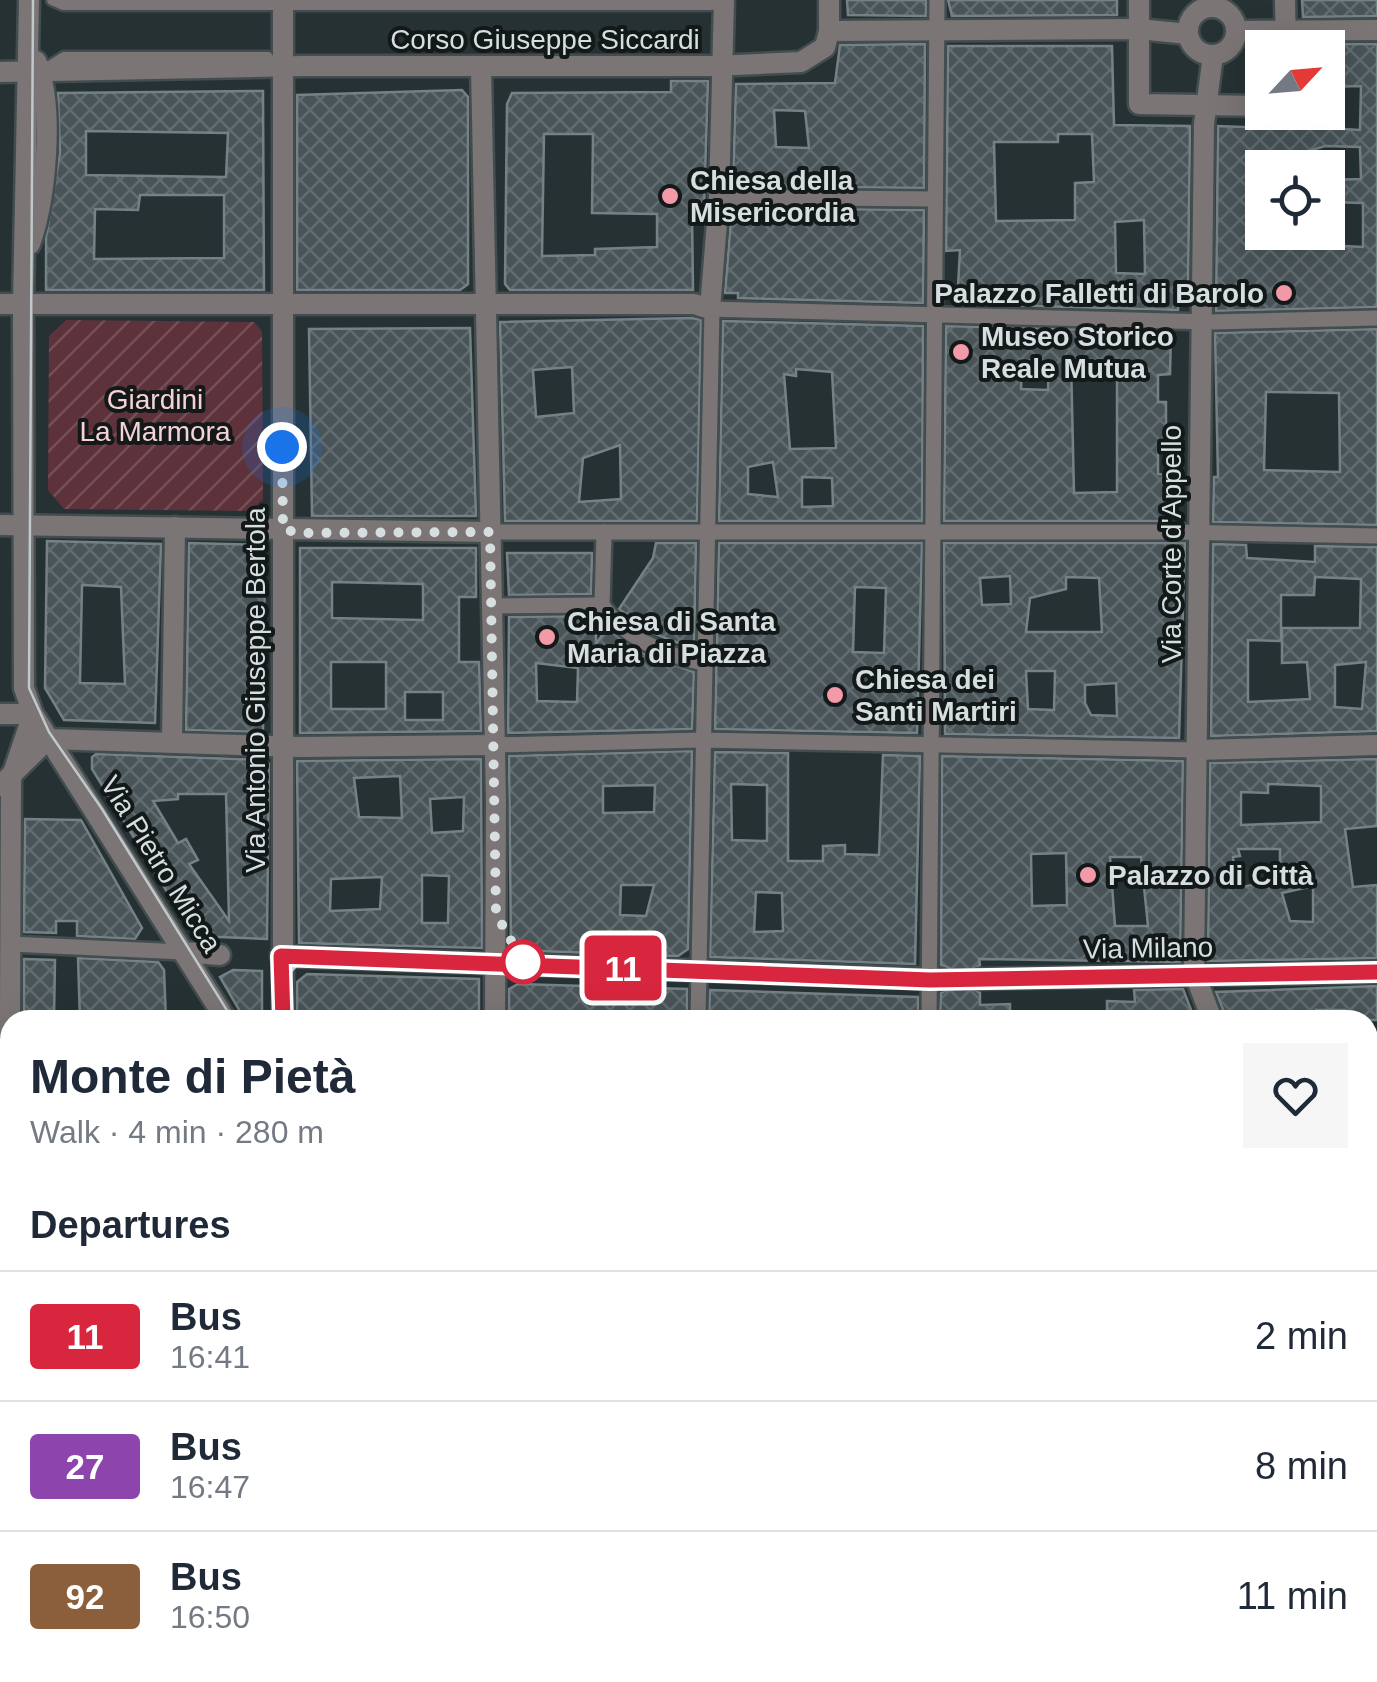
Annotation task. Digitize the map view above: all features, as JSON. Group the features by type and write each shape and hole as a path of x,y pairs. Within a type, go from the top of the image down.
{"street":[{"path":"698,1010 711,309 719,197 720,0"},
{"path":"720,66 801,62 826,46 829,0"},
{"path":"931,1010 936,979 931,745 936,0"},
{"path":"1139,0 1139,104 1245,106"},
{"path":"1285,0 1286,30"},
{"path":"6,1010 4,782 30,722 24,688 22,525 23,304 34,72 28,45 28,3"},
{"name":"Via Antonio Giuseppe Bertola","path":"283,3 280,307 284,1010"},
{"path":"1213,4 1226,12 1236,30 1227,50 1213,55 1196,49 1188,34 1192,18 1213,4"},
{"path":"829,31 1139,28 1188,34"},
{"path":"1236,30 1245,31"},
{"path":"1345,33 1377,30"},
{"name":"Via Corte d'Appello","path":"1194,974 1204,124 1213,55"},
{"name":"Corso Giuseppe Siccardi","path":"0,72 280,62 481,68 720,66"},
{"path":"481,68 495,1010"},
{"path":"719,197 935,199"},
{"path":"0,304 485,307 694,304 711,309 935,317 1201,322 1377,318"},
{"path":"0,525 283,529 299,533 1197,532 1377,536"},
{"path":"172,740 175,528"},
{"path":"604,532 602,605 612,619 661,652 703,663"},
{"path":"491,606 602,605"},
{"path":"0,716 30,722"},
{"name":"Via Pietro Micca","path":"30,722 48,738 220,1010"},
{"path":"4,782 48,738 282,743 300,747 701,740 1197,750 1377,745"},
{"path":"5,944 220,955"},
{"path":"281,956 936,979"},
{"name":"Via Milano","path":"980,978 1377,972"},
{"path":"1194,974 1208,1010"}],"lane":[{"name":"Corso Giuseppe Siccardi","path":"52,0 63,6 283,3 712,6 720,0"},
{"name":"Corso Giuseppe Siccardi","path":"280,62 713,58 720,66"}],"green space":[{"name":"Giardini La Marmora","path":"66,320 254,322 262,331 263,499 251,511 64,509 48,490 49,336"}],"building":[{"path":"847,0 926,0 926,16 848,15"},
{"path":"948,0 1117,0 1117,15 952,16"},
{"path":"1302,0 1377,0 1377,16 1303,17"},
{"path":"925,44 924,188 733,186 736,84 835,83 840,45","holes":["774,110 805,111 809,148 776,147"]},
{"path":"1345,44 1377,44 1377,307 1216,311 1218,126 1245,130 1360,130 1361,86 1345,86"},
{"path":"948,46 1112,46 1114,125 1190,126 1188,287 1179,287 1178,310 957,304 960,250 946,251","holes":["1058,134 1092,134 1094,182 1075,183 1075,220 996,221 994,142 1058,142","1144,220 1145,274 1116,273 1115,222"]},
{"path":"671,81 708,81 704,208 692,214 693,290 510,290 505,284 507,104 512,93 671,92","holes":["544,134 593,134 592,213 657,214 657,247 595,249 595,255 542,256"]},
{"path":"462,90 468,97 468,284 460,290 297,290 297,95"},
{"path":"263,91 264,290 46,290 46,237 60,153 58,93","holes":["86,131 228,133 226,177 86,175","140,195 224,195 224,258 94,259 95,209 138,210"]},
{"path":"732,208 924,210 923,303 738,298 738,293 725,293"},
{"path":"701,320 697,521 505,521 500,322","holes":["572,367 574,413 536,417 533,370","620,445 621,499 579,502 583,458"]},
{"path":"723,321 923,326 922,521 719,521","holes":["796,369 832,372 836,448 790,449 784,374 796,376","773,462 778,497 748,494 748,467","802,477 832,478 833,506 802,507"]},
{"path":"946,326 1171,332 1170,374 1158,375 1158,402 1166,402 1166,449 1158,449 1158,474 1167,475 1166,521 944,521","holes":["1022,360 1049,361 1048,390 1021,389","1071,360 1117,360 1117,492 1074,493"]},
{"path":"470,328 476,516 312,516 309,329"},
{"path":"1377,329 1377,525 1213,522 1214,477 1218,477 1215,333","holes":["1266,392 1339,393 1340,472 1264,470"]},
{"path":"47,541 161,544 155,723 64,720 45,688","holes":["82,585 121,587 125,684 80,683"]},
{"path":"189,543 265,545 263,732 186,730"},
{"path":"656,543 696,543 694,649 652,633 619,609 653,558"},
{"path":"719,543 922,543 917,733 715,729","holes":["855,587 886,588 884,653 853,652"]},
{"path":"944,543 1185,543 1179,738 945,734","holes":["1010,576 1011,604 982,605 980,578","1066,577 1099,578 1102,632 1026,632 1030,598 1066,589","1026,671 1055,671 1054,710 1028,709","1116,683 1117,716 1091,715 1085,703 1085,685"]},
{"path":"1213,544 1246,545 1247,558 1315,562 1315,546 1377,547 1377,731 1211,736","holes":["1315,577 1361,579 1360,628 1282,628 1282,663 1307,662 1310,699 1248,702 1248,640 1281,641 1281,595 1314,595","1366,662 1362,709 1335,707 1335,665"]},
{"path":"300,548 476,548 476,597 459,597 459,662 479,662 481,731 300,733","holes":["332,582 423,584 423,620 332,618","331,662 386,662 386,709 331,709","405,692 443,692 443,720 405,720"]},
{"path":"507,553 592,553 591,594 509,595"},
{"path":"596,616 596,644 607,628 642,653 694,672 692,729 508,733 509,617","holes":["536,663 578,668 577,702 537,701"]},
{"path":"692,751 688,949 678,956 511,950 509,756","holes":["655,785 654,812 603,813 603,786","621,885 654,885 646,916 620,915"]},
{"path":"715,752 788,753 788,861 823,861 823,846 845,845 845,854 879,855 883,755 920,756 915,964 710,957","holes":["731,784 767,785 767,841 732,840","756,892 782,893 783,931 754,932"]},
{"path":"96,754 265,760 269,764 267,939 194,936 92,769 92,757","holes":["178,794 226,794 229,921 189,864 198,860 186,839 178,843 153,801 178,799"]},
{"name":"Palazzo di Città","path":"942,756 1183,761 1180,962 979,959 980,965 968,973 968,985 980,993 980,1005 1010,1004 1010,1010 940,1010 941,993 952,987 955,978 949,968 941,965","holes":["1066,853 1067,905 1032,906 1031,854","1110,857 1141,857 1148,926 1115,926"]},
{"path":"481,759 482,948 299,943 297,761","holes":["400,776 402,818 359,817 354,778","464,797 463,831 432,833 430,799","422,875 449,876 448,923 422,923","382,877 380,909 330,911 331,879"]},
{"path":"1377,759 1377,826 1345,829 1353,887 1377,885 1377,958 1208,961 1210,763","holes":["1268,784 1321,786 1321,822 1241,825 1241,792 1268,793","1238,849 1280,849 1280,880 1236,888 1233,857 1240,856","1313,886 1313,922 1290,921 1282,893"]},
{"path":"25,819 81,820 142,928 135,939 77,936 77,921 56,921 56,933 24,932"},
{"path":"78,958 158,962 164,970 166,1010 80,1010"},
{"path":"24,959 55,960 54,1010 24,1010"},
{"path":"233,970 262,971 262,1010 239,1010 220,977"},
{"path":"307,974 479,979 479,1010 297,1010 297,982"},
{"path":"518,984 687,989 687,1010 509,1010 509,989"},
{"path":"1377,986 1377,1010 1223,1010 1216,992"},
{"path":"1183,989 1191,1010 1107,1010 1107,1001 1135,1002 1134,990"},
{"path":"710,990 918,997 918,1010 709,1010"}],"tunnel":[{"path":"941,979 980,979"}],"tram line":[{"path":"33,0 29,688 49,732 102,809 227,1010"},
{"path":"282,1010 289,974 304,961 329,955 941,977"},
{"path":"980,976 1377,969"}],"bus line":[{"name":"11","path":"283,1010 281,956 499,961 930,980 1377,972"}],"place":[{"name":"Chiesa della Misericordia","path":"670,196"},
{"name":"Palazzo Falletti di Barolo","path":"1284,293"},
{"name":"Museo Storico Reale Mutua","path":"961,352"},
{"name":"Chiesa di Santa Maria di Piazza","path":"547,637"},
{"name":"Chiesa dei Santi Martiri","path":"835,695"},
{"name":"Palazzo di Città","path":"1088,875"}],"route":[{"path":"282,447 283,529 299,533 490,532 496,914 523,962"}]}
